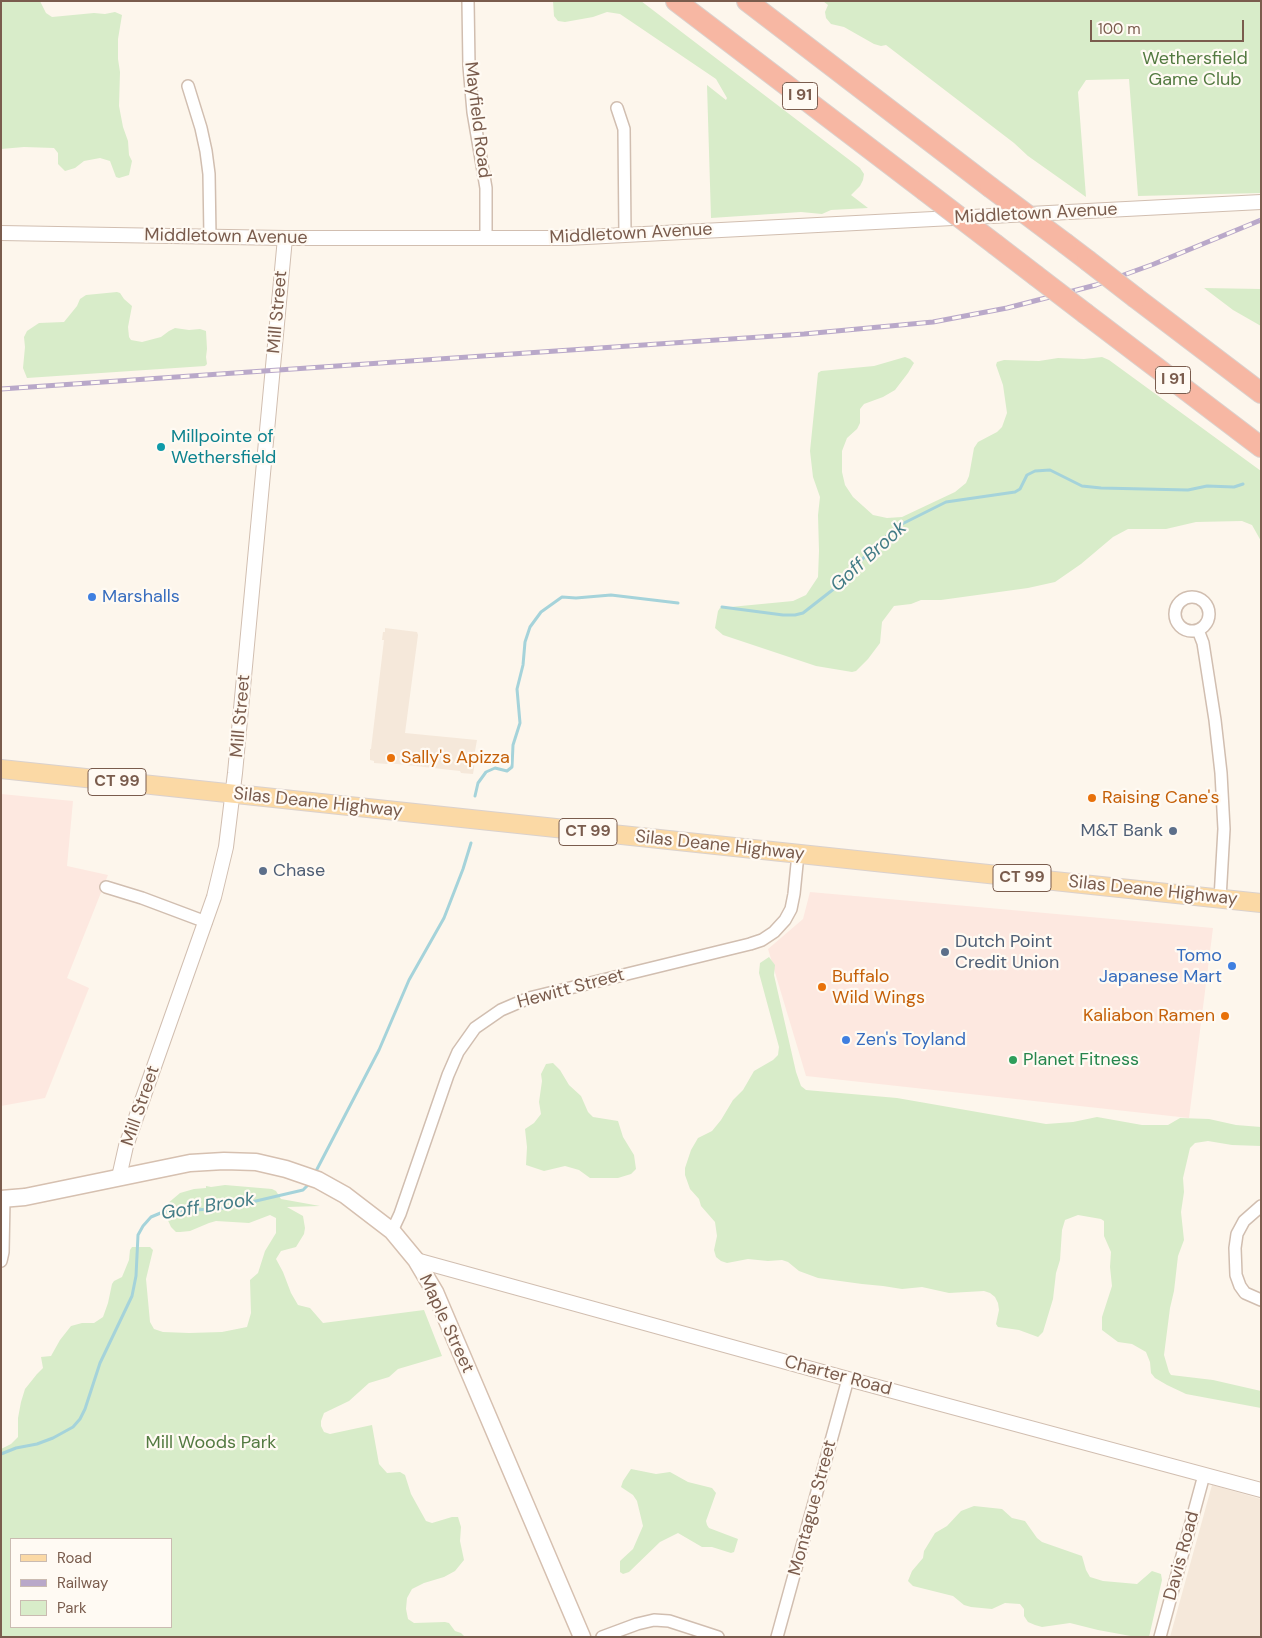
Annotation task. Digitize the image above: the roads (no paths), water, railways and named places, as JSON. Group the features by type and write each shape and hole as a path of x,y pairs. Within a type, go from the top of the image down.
{"highway":[{"name":"I 91","path":"676,1 1261,447"},
{"name":"I 91","path":"747,1 1261,393"}],"main road":[{"name":"Silas Deane Highway","path":"1,769 1261,903"},
{"name":"Maple Street","path":"2,1199 26,1197 190,1163 224,1161 256,1162 286,1168 312,1178 345,1195 392,1231 416,1260 435,1292 582,1637"}],"street":[{"name":"Mayfield Road","path":"468,1 472,112 486,188 486,238"},
{"path":"188,86 206,151 209,174 210,237"},
{"path":"617,108 624,128 625,235"},
{"name":"Middletown Avenue","path":"1,233 285,238 568,238 1261,202"},
{"name":"Mill Street","path":"119,1177 126,1146 206,922 222,871 233,794 285,238"},
{"path":"1198,630 1203,643 1215,720 1221,778 1224,829 1220,899"},
{"name":"Hewitt Street","path":"392,1231 400,1214 448,1075 458,1052 475,1028 501,1010 529,998 762,940 774,932 785,920 790,909 794,894 798,854"},
{"path":"106,887 142,898 206,922"},
{"path":"1,1261 3,1252 2,1199"},
{"path":"1261,1206 1244,1221 1234,1248 1236,1275 1240,1286 1245,1293 1261,1300"},
{"name":"Charter Road","path":"416,1260 1261,1490"},
{"name":"Montague Street","path":"777,1637 848,1379"},
{"name":"Davis Road","path":"1160,1637 1204,1475"},
{"path":"602,1637 654,1620 669,1621 718,1637"}],"waterway":[{"name":"Goff Brook","path":"722,607 783,615 803,613 835,588 873,548 900,525 946,502 1015,492 1020,489 1027,475 1035,471 1050,470 1082,486 1101,488 1188,490 1207,486 1234,487 1243,484"},
{"name":"Goff Brook","path":"475,796 478,783 486,772 495,768 507,771 512,767 513,745 520,723 517,689 523,665 525,642 530,627 541,612 562,597 576,598 611,595 678,603"},
{"name":"Goff Brook","path":"315,1173 379,1050 409,980 444,918 471,843"},
{"name":"Goff Brook","path":"1,1454 53,1438 73,1427 80,1419 100,1363 132,1296 136,1276 138,1235 151,1217 163,1212 226,1208 303,1190 310,1183"}],"railway":[{"path":"1,389 804,334 933,322 1007,308 1096,285 1154,264 1261,220"}],"place":[{"name":"Millpointe of Wethersfield","path":"161,447"},
{"name":"Marshalls","path":"92,597"},
{"name":"Sally's Apizza","path":"391,758"},
{"name":"Raising Cane's","path":"1092,798"},
{"name":"M&T Bank","path":"1173,831"},
{"name":"Chase","path":"263,871"},
{"name":"Dutch Point Credit Union","path":"945,952"},
{"name":"Tomo Japanese Mart","path":"1232,966"},
{"name":"Buffalo Wild Wings","path":"822,987"},
{"name":"Kaliabon Ramen","path":"1225,1016"},
{"name":"Zen's Toyland","path":"846,1040"},
{"name":"Planet Fitness","path":"1013,1060"}],"park label":[{"name":"Wethersfield Game Club","path":"1195,69"},
{"name":"Mill Woods Park","path":"211,1443"}]}
